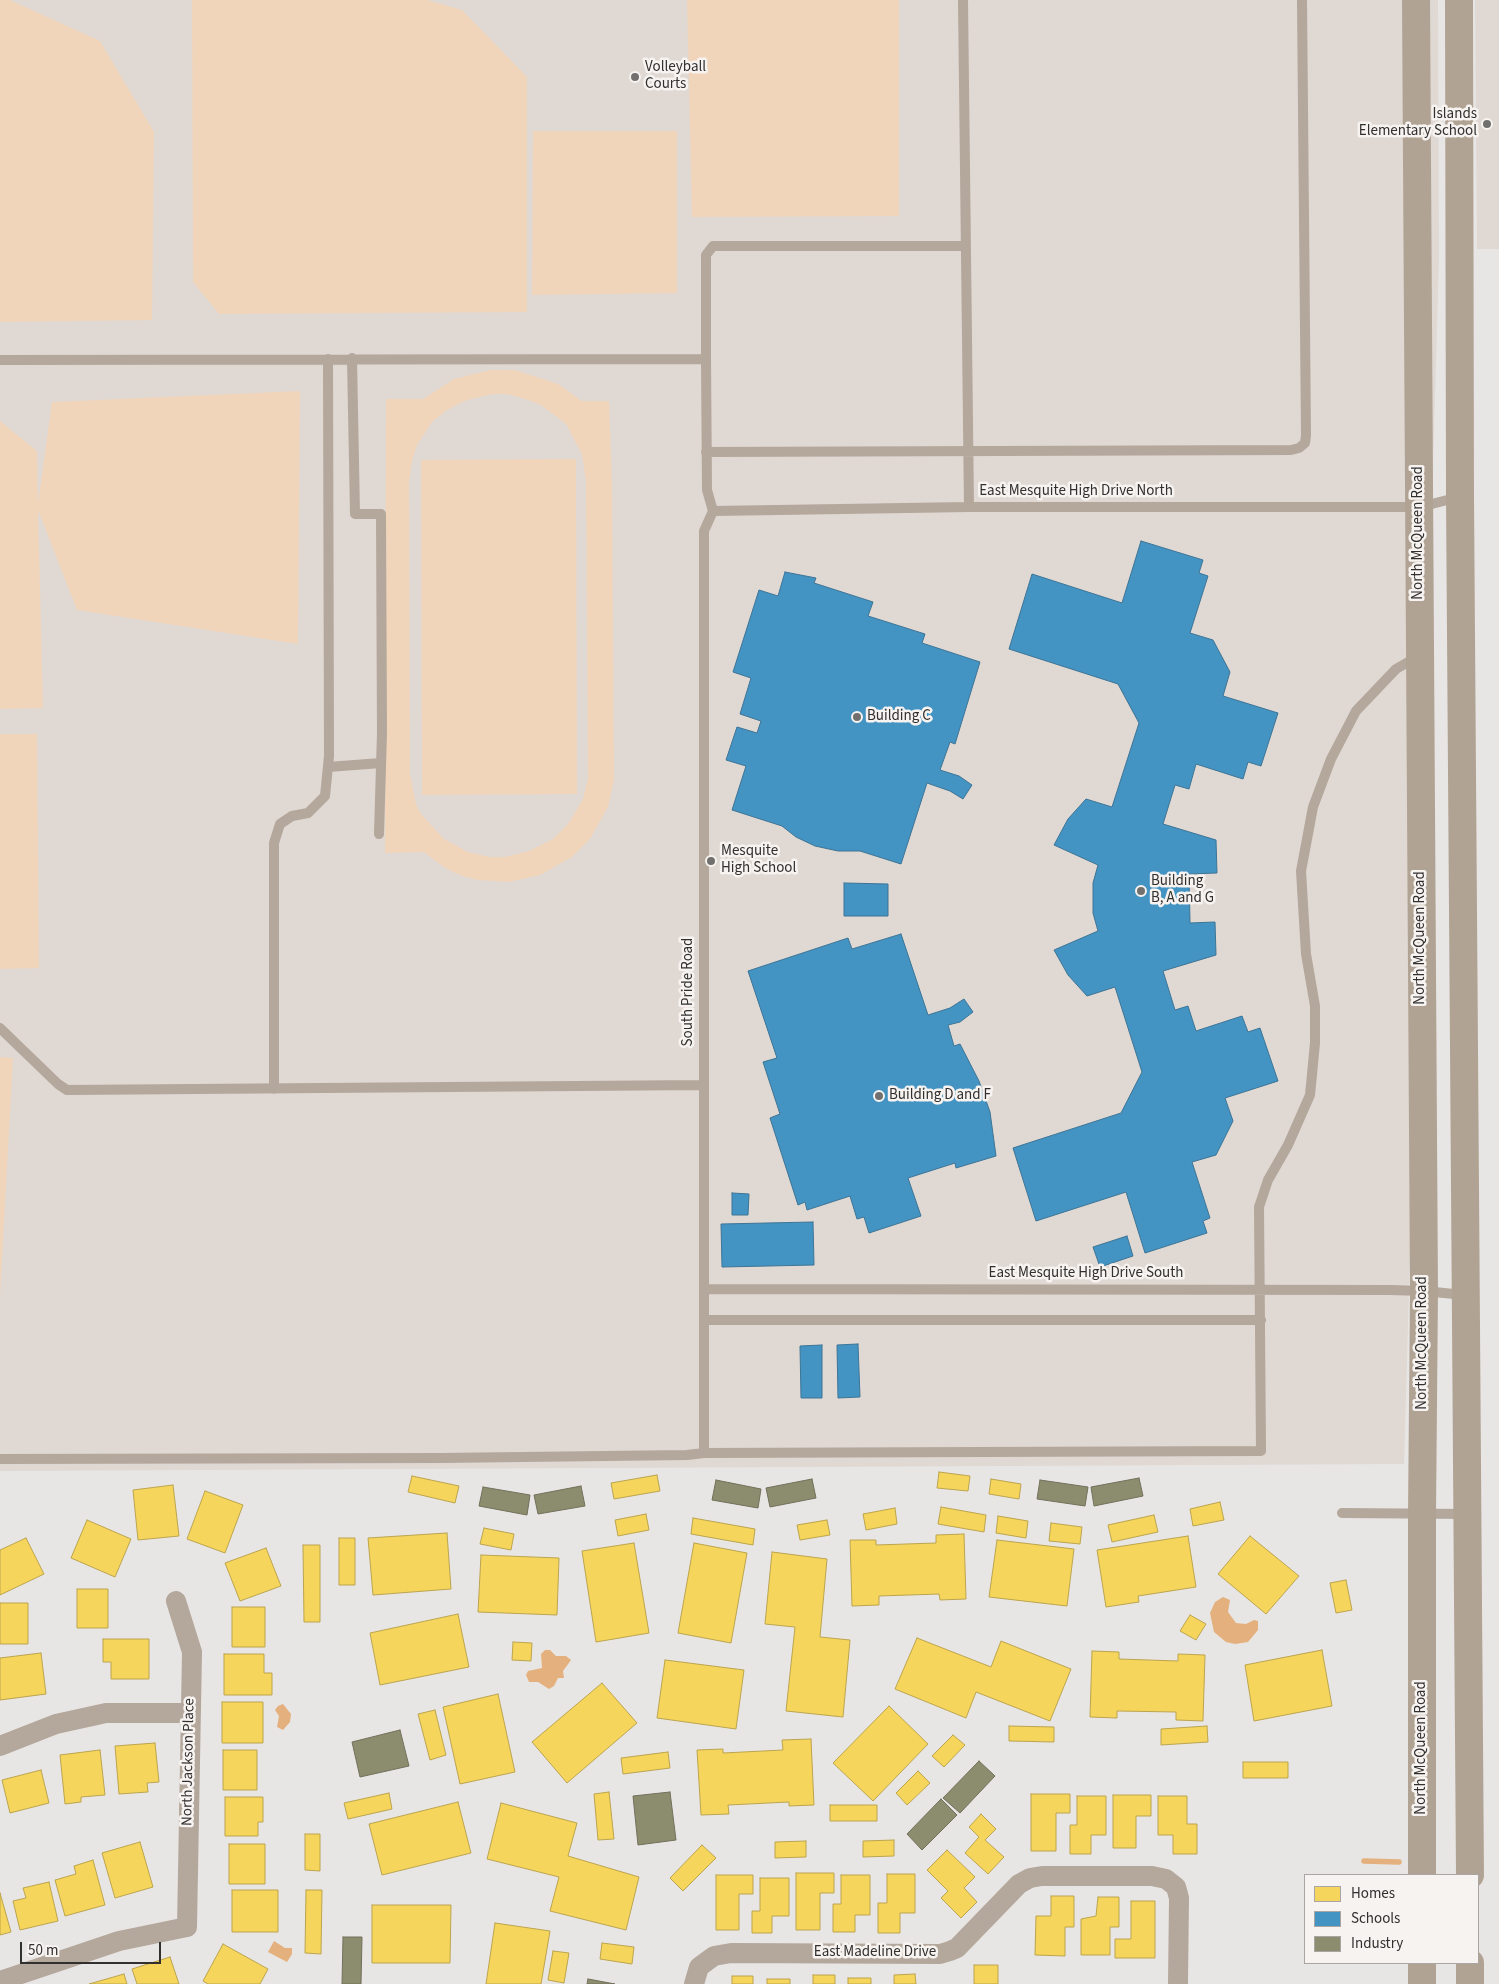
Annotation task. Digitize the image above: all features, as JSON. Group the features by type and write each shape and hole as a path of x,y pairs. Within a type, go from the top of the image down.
{"main road":[{"name":"North McQueen Road","path":"1416,0 1424,1291 1422,1874"},
{"path":"1459,0 1460,497 1470,1874"},
{"path":"1422,1964 1422,1984"},
{"path":"1470,1964 1470,1984"}],"street":[{"name":"North Jackson Place","path":"0,1981 119,1941 187,1927 189,1713 192,1652 176,1600"},
{"path":"0,1746 56,1724 106,1713 189,1713"},
{"name":"East Madeline Drive","path":"694,1983 699,1967 714,1956 731,1953 940,1954 950,1952 957,1948 1019,1884 1036,1877 1152,1876 1166,1879 1176,1887 1179,1898 1178,1984"}],"lane":[{"path":"963,0 968,507"},
{"path":"706,452 1292,450 1305,443 1302,0"},
{"path":"714,511 707,490 706,452 706,255 713,246 965,246"},
{"path":"0,360 245,361 352,358 706,359"},
{"path":"352,358 356,514 381,514 381,763 379,834"},
{"path":"274,1089 274,843 280,824 292,816 308,814 325,796 328,767 328,359"},
{"name":"East Mesquite High Drive North","path":"714,511 968,507 1420,507 1460,497"},
{"name":"South Pride Road","path":"704,1452 704,531 714,511"},
{"path":"0,1459 440,1458 687,1455 704,1452 1261,1451 1259,1207 1268,1180 1288,1145 1310,1095 1315,1043 1315,1006 1306,954 1302,871 1313,808 1331,759 1356,711 1396,669 1420,656"},
{"path":"328,767 381,763"},
{"path":"0,1028 58,1084 67,1090 704,1085"},
{"name":"East Mesquite High Drive South","path":"705,1288 1424,1291 1466,1295"},
{"path":"705,1320 1261,1320"},
{"path":"1342,1513 1467,1514"}],"shaded area":[{"name":"Mesquite High School","path":"0,0 1438,0 1439,258 1404,1464 0,1471"},
{"path":"0,0 10,0 100,41 154,132 152,320 0,322"},
{"path":"192,0 427,0 462,10 527,77 527,312 219,314 193,282"},
{"path":"687,0 899,0 899,216 692,217"},
{"name":"Islands Elementary School","path":"1475,0 1499,0 1499,249 1477,249"},
{"path":"533,131 677,131 677,293 532,295"},
{"path":"490,370 515,370 558,384 582,401 609,401 612,483 614,780 608,807 590,839 572,857 540,875 509,882 478,880 462,876 445,868 424,852 385,853 386,399 423,399 454,379","holes":["492,394 508,394 541,405 566,424 582,454 586,481 588,778 583,799 568,824 553,839 529,851 505,857 490,857 468,852 444,839 421,814 416,804 410,774 409,483 412,461 417,445 432,422 447,410 464,401"]},
{"path":"300,391 298,644 77,610 38,510 43,708 0,709 0,421 37,451 38,504 52,402"},
{"path":"576,459 577,794 422,795 421,460"},
{"path":"0,734 37,734 39,968 0,969"},
{"path":"0,1057 13,1058 0,1296"},
{"path":"1223,1597 1230,1600 1228,1612 1236,1623 1246,1624 1254,1620 1258,1621 1258,1630 1248,1642 1235,1644 1226,1642 1214,1632 1210,1613 1215,1602"},
{"path":"545,1650 550,1650 556,1656 566,1656 571,1660 563,1671 564,1678 558,1678 554,1686 549,1689 538,1682 529,1682 526,1675 528,1671 542,1668 541,1654"},
{"path":"283,1704 291,1714 290,1722 283,1730 277,1727 279,1716 275,1710"},
{"path":"274,1941 285,1948 292,1948 292,1954 287,1962 268,1952"}],"building: Homes":[{"path":"939,1472 970,1476 968,1491 937,1488"},
{"path":"657,1475 660,1491 614,1499 611,1483"},
{"path":"412,1476 459,1486 455,1503 408,1492"},
{"path":"991,1479 1021,1484 1019,1499 989,1494"},
{"path":"173,1485 179,1536 138,1540 133,1490"},
{"path":"205,1491 243,1505 225,1553 187,1539"},
{"path":"1220,1502 1224,1520 1193,1526 1190,1509"},
{"path":"941,1507 986,1515 984,1532 938,1524"},
{"path":"895,1508 897,1524 866,1530 863,1514"},
{"path":"646,1514 649,1530 618,1536 615,1520"},
{"path":"1154,1515 1158,1532 1112,1542 1108,1525"},
{"path":"998,1516 1028,1521 1026,1538 996,1533"},
{"path":"693,1518 755,1529 753,1545 691,1534"},
{"path":"87,1520 131,1539 115,1577 71,1558"},
{"path":"827,1520 830,1535 800,1540 797,1525"},
{"path":"1051,1523 1082,1527 1080,1544 1049,1541"},
{"path":"484,1528 514,1534 511,1550 480,1544"},
{"path":"447,1533 451,1589 373,1595 368,1538"},
{"path":"964,1534 966,1599 940,1600 939,1594 879,1596 879,1605 852,1606 850,1540 876,1540 876,1545 936,1543 936,1535"},
{"path":"1188,1536 1196,1587 1138,1596 1139,1602 1106,1607 1097,1550"},
{"path":"1250,1536 1299,1576 1266,1614 1218,1574"},
{"path":"26,1538 44,1574 0,1595 0,1550"},
{"path":"339,1538 355,1538 355,1585 339,1585"},
{"path":"997,1540 1074,1549 1067,1606 989,1597"},
{"path":"634,1543 649,1633 596,1642 582,1551"},
{"path":"694,1543 747,1553 731,1643 678,1633"},
{"path":"303,1545 320,1545 320,1622 304,1622"},
{"path":"266,1548 281,1586 240,1601 225,1563"},
{"path":"772,1552 827,1559 820,1637 850,1640 843,1717 786,1711 795,1627 765,1624"},
{"path":"481,1555 559,1558 557,1615 478,1612"},
{"path":"1346,1580 1352,1610 1336,1613 1330,1583"},
{"path":"77,1589 108,1589 108,1628 77,1628"},
{"path":"0,1603 28,1603 28,1644 0,1644"},
{"path":"232,1607 265,1607 265,1647 232,1647"},
{"path":"458,1614 469,1667 380,1685 370,1633"},
{"path":"1190,1615 1206,1624 1196,1640 1180,1631"},
{"path":"917,1638 991,1667 1001,1641 1071,1669 1050,1721 976,1692 966,1718 895,1689"},
{"path":"103,1639 149,1639 149,1679 111,1679 111,1662 103,1662"},
{"path":"513,1642 532,1643 531,1661 512,1660"},
{"path":"1322,1650 1332,1706 1254,1721 1245,1665"},
{"path":"1092,1651 1119,1652 1119,1659 1178,1661 1178,1654 1205,1655 1203,1721 1176,1720 1176,1712 1117,1711 1117,1718 1090,1717"},
{"path":"41,1653 46,1694 0,1700 0,1658"},
{"path":"224,1654 264,1654 264,1673 272,1673 272,1695 224,1695"},
{"path":"665,1660 744,1670 736,1729 657,1718"},
{"path":"602,1683 637,1723 567,1783 532,1742"},
{"path":"498,1694 515,1772 460,1784 443,1707"},
{"path":"222,1702 263,1702 263,1743 222,1743"},
{"path":"889,1706 928,1744 873,1801 833,1763"},
{"path":"435,1710 446,1755 430,1760 418,1714"},
{"path":"1009,1726 1054,1727 1054,1742 1009,1741"},
{"path":"1207,1726 1208,1742 1161,1745 1161,1729"},
{"path":"953,1735 965,1745 944,1767 932,1756"},
{"path":"811,1739 814,1805 789,1806 789,1802 728,1805 729,1814 701,1815 697,1750 723,1749 723,1753 783,1750 782,1740"},
{"path":"155,1743 159,1782 147,1783 148,1792 119,1794 115,1746"},
{"path":"100,1750 105,1795 81,1797 81,1802 65,1804 60,1755"},
{"path":"223,1750 257,1750 257,1790 223,1790"},
{"path":"668,1752 670,1768 623,1774 621,1758"},
{"path":"1243,1762 1288,1762 1288,1778 1243,1778"},
{"path":"41,1770 49,1803 10,1813 2,1780"},
{"path":"918,1771 930,1783 907,1805 896,1793"},
{"path":"609,1792 614,1839 598,1840 594,1794"},
{"path":"389,1793 392,1809 348,1819 344,1803"},
{"path":"1031,1794 1070,1794 1070,1813 1056,1813 1056,1851 1031,1851"},
{"path":"1113,1795 1151,1795 1151,1816 1136,1816 1136,1848 1113,1848"},
{"path":"1077,1796 1106,1796 1106,1835 1091,1835 1091,1854 1070,1854 1070,1825 1077,1825"},
{"path":"1158,1796 1187,1796 1187,1824 1197,1824 1197,1854 1173,1854 1173,1835 1158,1835"},
{"path":"225,1797 263,1797 263,1822 258,1822 258,1836 225,1836"},
{"path":"458,1802 471,1853 382,1875 369,1824"},
{"path":"501,1803 577,1823 568,1856 639,1877 626,1930 550,1911 559,1877 487,1859"},
{"path":"830,1805 877,1805 877,1821 830,1821"},
{"path":"981,1814 996,1829 985,1840 1004,1857 988,1874 965,1853 979,1837 969,1827"},
{"path":"305,1834 320,1834 320,1871 305,1870"},
{"path":"894,1840 894,1856 863,1857 863,1841"},
{"path":"806,1841 806,1857 775,1858 775,1842"},
{"path":"140,1842 153,1887 115,1898 102,1853"},
{"path":"229,1844 265,1844 265,1884 229,1884"},
{"path":"702,1845 716,1858 683,1891 670,1878"},
{"path":"947,1850 975,1877 964,1888 977,1902 961,1918 941,1898 948,1891 927,1870"},
{"path":"93,1860 105,1905 65,1916 55,1880 76,1874 74,1866"},
{"path":"796,1873 834,1873 834,1893 820,1893 820,1930 796,1930"},
{"path":"887,1874 915,1874 915,1913 900,1913 900,1933 878,1933 878,1903 887,1903"},
{"path":"716,1875 753,1875 753,1894 739,1894 739,1930 716,1930"},
{"path":"841,1875 870,1875 870,1915 855,1915 855,1932 833,1932 833,1904 841,1904"},
{"path":"760,1878 789,1878 789,1916 772,1916 772,1933 752,1933 752,1911 760,1911"},
{"path":"49,1882 58,1921 20,1930 13,1901 26,1898 23,1888"},
{"path":"232,1890 278,1890 278,1932 232,1932"},
{"path":"306,1890 322,1890 321,1954 305,1953"},
{"path":"0,1893 11,1932 0,1935"},
{"path":"1051,1896 1074,1896 1074,1927 1065,1927 1065,1956 1035,1955 1036,1916 1051,1916"},
{"path":"1098,1897 1119,1897 1119,1927 1110,1927 1110,1955 1081,1955 1081,1919 1096,1916"},
{"path":"1131,1901 1155,1901 1155,1958 1115,1958 1115,1939 1131,1939"},
{"path":"372,1905 451,1905 450,1963 372,1963"},
{"path":"495,1923 550,1931 541,1984 486,1984"},
{"path":"602,1943 634,1947 632,1964 600,1959"},
{"path":"223,1944 268,1969 260,1984 208,1984 203,1981"},
{"path":"553,1951 569,1953 564,1983 548,1980"},
{"path":"170,1957 179,1984 137,1984 132,1969"},
{"path":"974,1965 998,1965 998,1984 974,1984"},
{"path":"124,1974 127,1984 89,1984"},
{"path":"915,1974 916,1984 894,1984 894,1975"},
{"path":"813,1975 835,1975 835,1984 813,1984"},
{"path":"732,1976 753,1976 753,1984 732,1984"},
{"path":"848,1978 871,1978 871,1984 848,1984"},
{"path":"767,1979 790,1979 790,1984 767,1984"}],"building: Schools":[{"name":"Building B, A and G","path":"1141,541 1203,560 1199,573 1208,576 1190,633 1213,640 1230,672 1223,696 1278,713 1261,766 1248,762 1243,779 1196,764 1189,789 1175,785 1163,824 1216,840 1217,873 1189,874 1190,923 1215,922 1216,955 1163,971 1175,1010 1188,1006 1196,1031 1242,1016 1248,1032 1260,1028 1278,1081 1225,1098 1233,1121 1216,1155 1192,1162 1210,1218 1203,1221 1207,1233 1145,1253 1126,1192 1036,1221 1013,1148 1121,1113 1142,1072 1115,987 1087,996 1068,975 1054,950 1098,931 1093,913 1093,883 1098,865 1054,845 1068,819 1086,799 1112,807 1139,723 1118,684 1009,649 1032,574 1122,603"},
{"name":"Building C","path":"785,572 816,578 814,583 873,602 868,616 925,634 922,643 980,662 955,744 950,742 940,770 959,776 972,785 963,799 950,791 927,783 901,864 860,851 838,851 815,846 796,837 782,826 732,810 746,766 726,760 737,727 757,733 761,721 740,714 751,678 733,672 759,590 778,596"},
{"path":"844,883 888,884 888,916 844,916"},
{"name":"Building D and F","path":"901,934 928,1015 950,1008 964,999 973,1012 960,1022 948,1025 954,1046 960,1044 979,1081 990,1112 996,1156 956,1168 955,1163 908,1178 921,1216 869,1233 864,1217 857,1219 850,1196 807,1210 805,1202 798,1205 770,1118 780,1114 763,1062 777,1058 748,971 848,938 852,949"},
{"path":"732,1193 749,1194 748,1215 732,1215"},
{"path":"813,1222 814,1265 722,1267 721,1224"},
{"path":"1127,1236 1133,1256 1100,1267 1093,1247"},
{"path":"858,1344 860,1397 838,1398 837,1345"},
{"path":"822,1345 822,1398 801,1398 800,1346"}],"building: Industry":[{"path":"1139,1478 1143,1496 1094,1506 1091,1487"},
{"path":"812,1479 816,1498 770,1507 766,1488"},
{"path":"716,1480 761,1489 758,1508 712,1500"},
{"path":"1040,1480 1088,1487 1085,1506 1037,1499"},
{"path":"581,1486 585,1506 538,1514 534,1495"},
{"path":"483,1487 530,1495 527,1515 479,1506"},
{"path":"400,1730 409,1766 360,1777 352,1742"},
{"path":"979,1761 995,1776 960,1813 943,1798"},
{"path":"670,1792 676,1840 638,1845 633,1796"},
{"path":"941,1799 957,1815 922,1850 907,1834"},
{"path":"343,1937 362,1937 361,1984 342,1984"},
{"path":"588,1979 615,1984 587,1984"}],"waterway":[{"path":"1364,1861 1399,1862"}],"place":[{"name":"Volleyball Courts","path":"635,77"},
{"name":"Islands Elementary School","path":"1487,124"},
{"name":"Building C","path":"857,717"},
{"name":"Mesquite High School","path":"711,861"},
{"name":"Building B, A and G","path":"1141,891"},
{"name":"Building D and F","path":"879,1096"}]}
